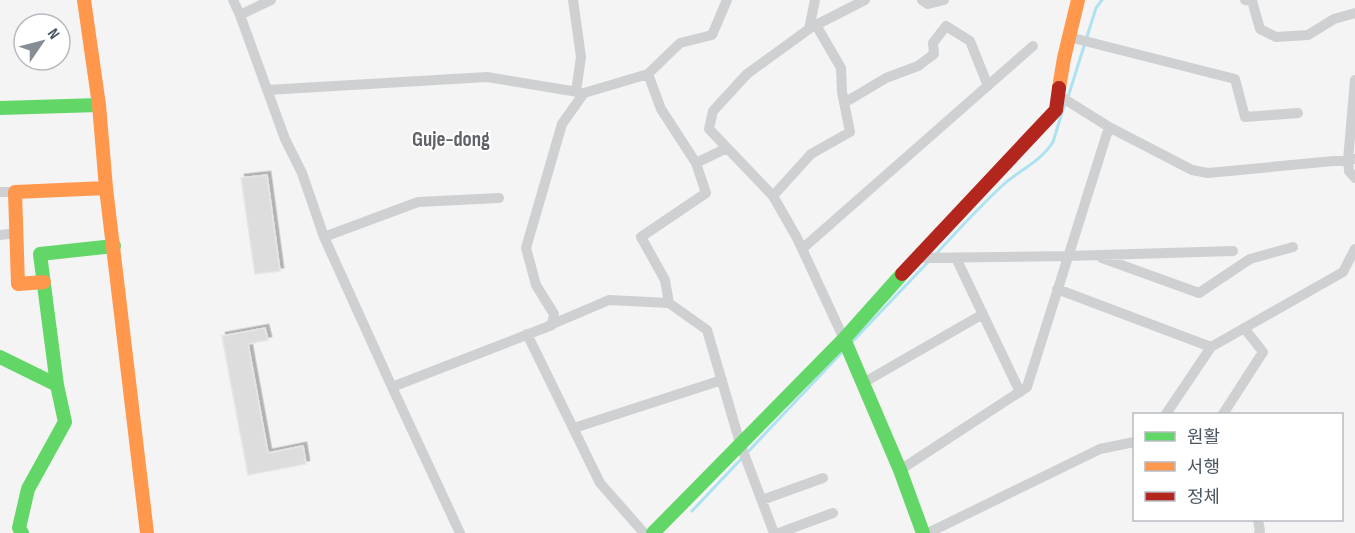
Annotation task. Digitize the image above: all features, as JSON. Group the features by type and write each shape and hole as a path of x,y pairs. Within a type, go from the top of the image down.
{"street":[{"path":"84,0 99,105 106,188 147,533"},
{"path":"233,0 285,139 302,173 324,237 460,533"},
{"path":"240,15 271,0"},
{"path":"552,325 554,314 536,285 526,248 562,124 580,92 581,57 573,0"},
{"path":"267,90 487,77 580,92 648,74 680,43 712,35 727,0"},
{"path":"773,196 811,154 850,132 842,92 841,68 813,27 815,0"},
{"path":"865,0 813,27 747,74 713,111 709,129 773,196 797,238 863,383 900,470 923,533"},
{"path":"922,0 928,4 944,0"},
{"path":"653,533 740,443 846,344 917,258 1056,110 1064,58 1078,0"},
{"path":"1245,0 1252,2 1260,29 1276,37 1308,35 1334,19 1355,13"},
{"path":"844,103 886,78 918,66 934,54 933,43 946,27 970,41 988,86"},
{"path":"1069,37 1235,79 1245,117 1298,113"},
{"path":"802,249 1033,46"},
{"path":"648,74 661,109 696,163 706,193 641,237 665,280 669,303"},
{"path":"1355,80 1352,160 1348,171 1355,178"},
{"path":"1058,95 1109,127 1192,170 1208,173 1352,160"},
{"path":"0,108 99,105"},
{"path":"900,470 1027,387 1109,127"},
{"path":"696,163 727,148"},
{"path":"0,192 106,188"},
{"path":"15,192 18,284 44,282"},
{"path":"324,237 418,202 499,198"},
{"path":"0,235 16,234"},
{"path":"21,533 19,528 28,489 65,422 57,385 40,255 114,246"},
{"path":"1096,255 1199,293 1250,258 1293,248"},
{"path":"1167,413 1211,347 1343,272 1355,249"},
{"path":"917,258 1233,251"},
{"path":"956,258 1020,392"},
{"path":"1057,289 1211,347"},
{"path":"392,387 552,325 609,300 669,303 707,330 740,443 776,533 833,513"},
{"path":"863,383 983,314"},
{"path":"1225,413 1263,352 1244,328"},
{"path":"527,334 600,483 644,533"},
{"path":"0,357 57,385"},
{"path":"574,428 722,380"},
{"path":"928,533 1100,449 1133,442"},
{"path":"762,500 823,478"}],"building":[{"path":"267,175 280,271 255,274 241,178"},
{"path":"265,328 268,340 248,344 268,453 303,446 306,464 248,475 222,336"}],"waterway":[{"path":"1068,97 1096,8 1102,0"},
{"path":"936,254 995,192 1048,149 1053,142 1065,103"},
{"path":"851,343 929,261"},
{"path":"692,511 844,350"}],"traffic: fast":[{"path":"0,108 99,105"},
{"path":"57,385 40,254 114,246"},
{"path":"653,533 844,339 902,274"},
{"path":"844,339 900,470 923,533"},
{"path":"0,357 57,385 65,422 28,489 19,528 22,533"}],"traffic: slow":[{"path":"84,0 99,105 106,188 147,533"},
{"path":"1059,88 1078,0"},
{"path":"44,282 18,284 15,192 106,188"}],"traffic: jam":[{"path":"902,274 1056,110 1059,88"}],"district":[{"name":"Guje-dong","path":"451,139"}]}
